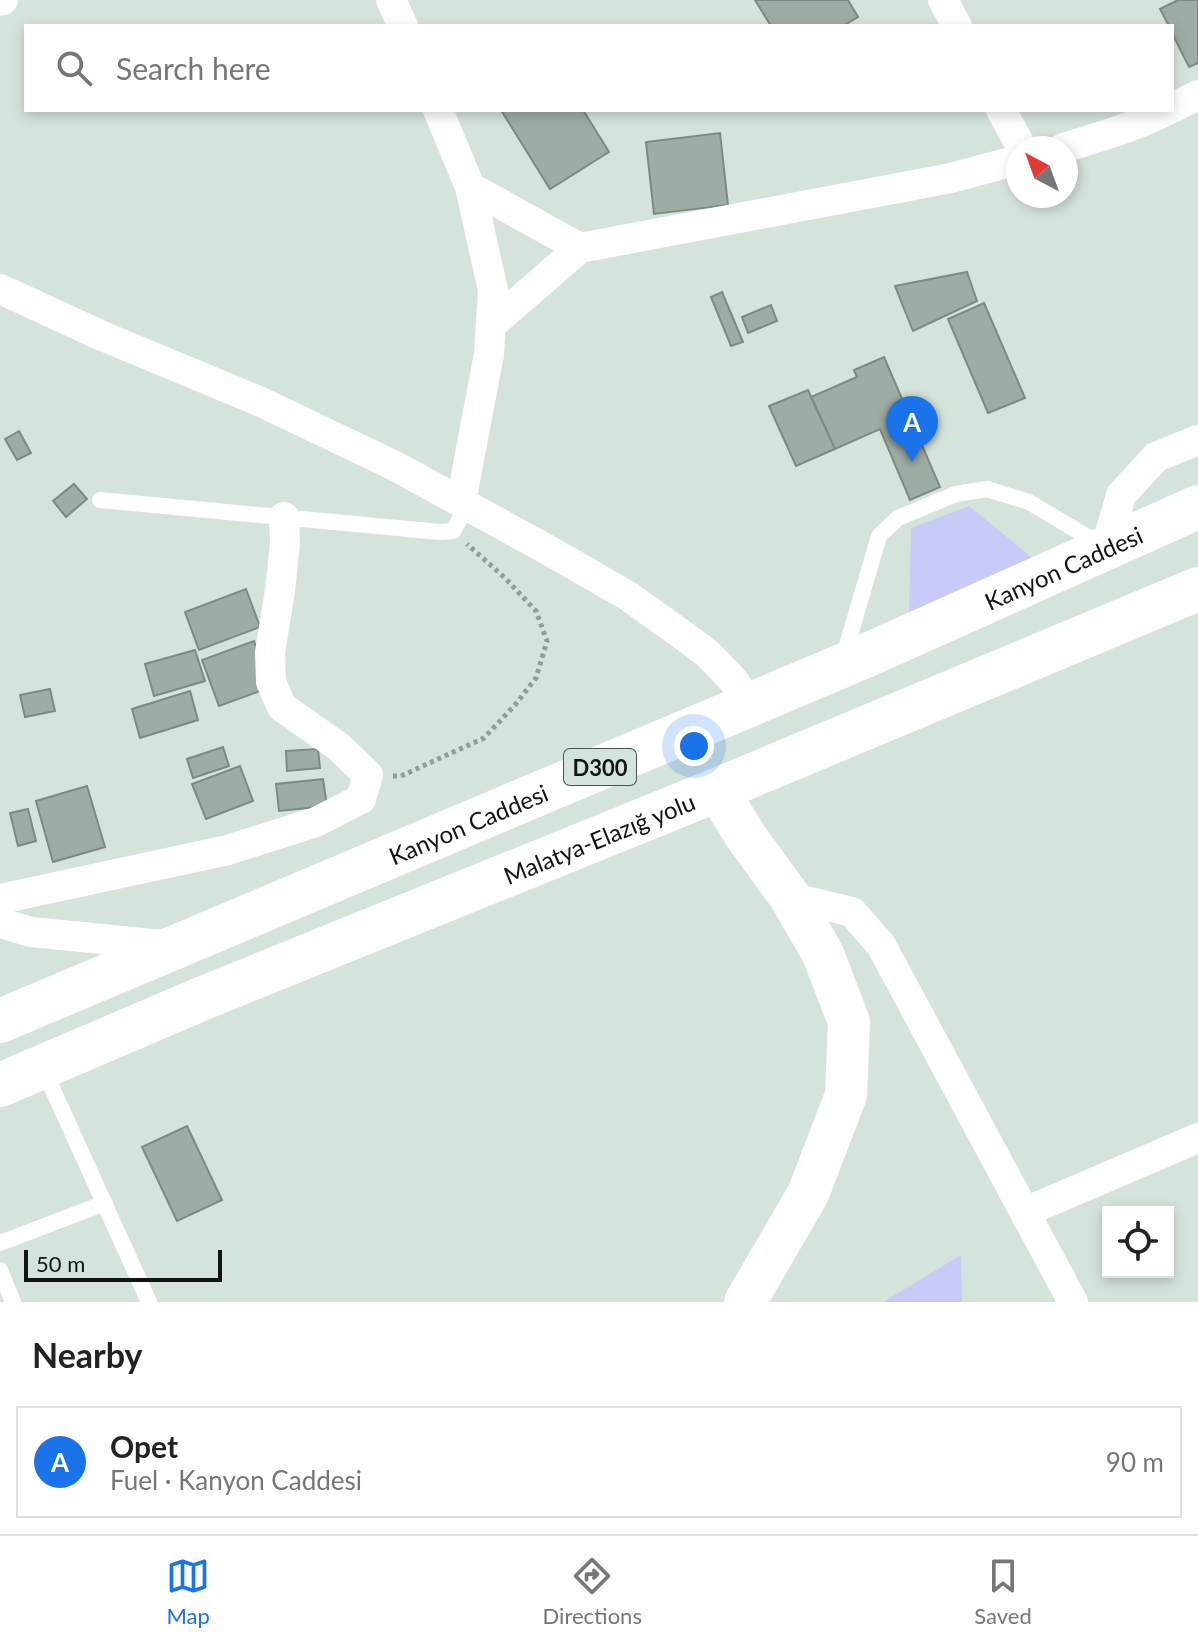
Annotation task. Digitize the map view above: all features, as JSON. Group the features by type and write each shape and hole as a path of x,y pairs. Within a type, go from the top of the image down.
{"highway":[{"name":"Kanyon Caddesi","path":"0,1021 841,666 1198,507"},
{"name":"Malatya-Elazığ yolu","path":"0,1085 201,999 717,790 1198,589"}],"street":[{"path":"391,0 402,24"},
{"path":"943,0 956,24"},
{"path":"1174,107 1198,95"},
{"path":"439,112 470,187 493,290 489,354 457,517"},
{"path":"1002,112 1015,136"},
{"path":"1078,143 1164,112"},
{"path":"491,325 580,248 951,178 1006,163"},
{"path":"470,187 580,248"},
{"path":"0,289 100,335 261,402 395,466 457,517 628,596 708,654 733,680 750,704"},
{"path":"1106,548 1121,495 1156,457 1198,440"},
{"path":"0,899 228,850 316,822 361,799 368,775 339,747 282,707 271,682 270,652 285,543 284,517"},
{"path":"717,790 790,897 823,954 849,1022 846,1095 808,1194 745,1302"},
{"path":"790,897 852,912 881,945 1073,1302"},
{"path":"0,923 31,932 173,947"},
{"path":"1025,1212 1198,1138"}],"lane":[{"path":"841,666 879,536 898,518 956,494 987,489 1029,502 1106,548"},
{"path":"100,500 440,532 457,517"},
{"path":"43,1067 149,1302"},
{"path":"0,1243 105,1203"},
{"path":"0,1270 13,1302"}],"path":[{"path":"368,775 401,776 484,738 536,678 547,641 536,611 505,578 457,517"}],"shaded area":[{"path":"969,506 1035,560 909,614 911,528"},
{"path":"961,1255 962,1302 883,1302"}],"building":[{"path":"755,0 848,0 858,17 846,24 770,24"},
{"path":"1178,0 1198,0 1198,63 1189,67 1174,37 1174,24 1168,24 1160,9"},
{"path":"502,112 584,112 609,152 550,189"},
{"path":"720,133 728,205 654,214 646,142"},
{"path":"967,272 977,301 913,331 895,286"},
{"path":"722,292 743,342 731,346 711,297"},
{"path":"984,303 1025,398 988,413 948,319"},
{"path":"771,305 777,321 748,333 742,317"},
{"path":"884,357 940,487 910,500 880,429 835,449 811,397 857,377 854,370"},
{"path":"808,390 835,449 796,466 769,406"},
{"path":"19,431 31,453 17,460 5,439"},
{"path":"74,484 87,499 66,517 53,501"},
{"path":"246,589 260,627 199,650 185,612"},
{"path":"254,641 271,687 219,706 202,660"},
{"path":"195,650 205,681 154,696 145,664"},
{"path":"50,689 55,711 25,717 20,695"},
{"path":"190,691 198,720 140,738 132,709"},
{"path":"223,747 229,766 193,778 187,759"},
{"path":"318,749 320,768 287,771 286,751"},
{"path":"240,766 253,801 206,819 192,784"},
{"path":"323,779 327,806 279,811 276,784"},
{"path":"87,786 105,847 53,862 36,801"},
{"path":"28,809 36,841 18,846 10,813"},
{"path":"187,1126 222,1200 177,1221 142,1147"}],"place":[{"name":"Opet","path":"912,462"}]}
